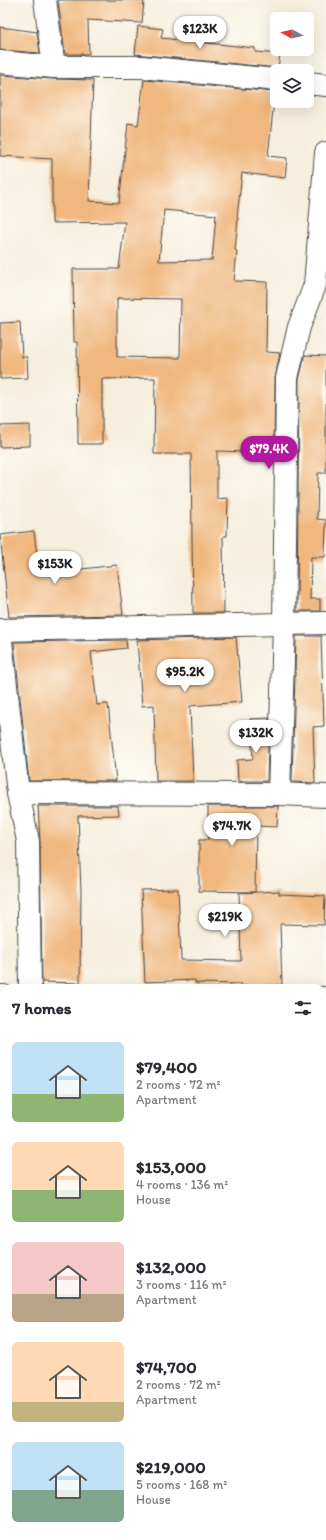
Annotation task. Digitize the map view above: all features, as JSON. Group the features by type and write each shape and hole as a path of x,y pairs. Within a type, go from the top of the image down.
{"street":[{"path":"45,0 54,67"},
{"path":"0,62 54,67 141,67 270,79"},
{"path":"314,84 326,85"},
{"path":"279,794 284,625 287,378 299,326 315,285 326,153"},
{"path":"30,984 28,841 18,793 0,631 326,623"},
{"path":"18,793 279,794 326,796"}],"building":[{"path":"58,0 144,0 142,23 88,20 89,54 65,54"},
{"path":"138,26 163,29 161,38 255,48 255,52 270,53 270,56 280,56 279,64 270,64 270,67 135,54"},
{"path":"0,27 37,32 40,53 0,50"},
{"path":"0,75 93,80 89,201 119,203 128,123 138,125 144,80 270,92 270,108 273,108 268,156 287,158 285,178 242,173 237,218 235,250 237,251 234,281 267,282 266,352 280,353 275,378 274,453 217,451 217,499 228,498 227,536 223,536 224,613 193,613 191,454 154,454 155,378 102,379 102,444 78,444 77,342 74,342 73,269 119,269 125,222 52,223 52,159 0,156","holes":["164,210 216,215 212,260 159,261","117,298 181,299 180,358 117,357"]},
{"path":"20,322 22,357 27,357 28,378 0,379 0,323"},
{"path":"305,355 326,356 326,473 318,473 317,519 326,520 325,557 311,557 310,599 320,599 320,611 297,611 299,380"},
{"path":"30,425 30,446 0,447 0,426"},
{"path":"34,531 39,574 117,565 123,615 9,617 0,535"},
{"path":"296,636 321,636 324,726 313,727 315,783 292,782"},
{"path":"236,637 242,702 190,706 193,781 156,781 154,705 142,706 137,640"},
{"path":"126,640 127,648 91,652 97,705 108,704 116,781 29,781 14,642"},
{"path":"269,718 267,781 238,781 237,760 253,759 250,719"},
{"path":"38,806 118,806 119,815 78,816 81,891 80,983 42,982 40,841"},
{"path":"208,806 278,806 277,827 256,826 255,892 199,891 199,840 208,840"},
{"path":"178,889 181,960 241,961 239,893 279,891 279,894 325,896 324,925 280,924 282,984 195,983 195,980 145,982 141,890"}]}
